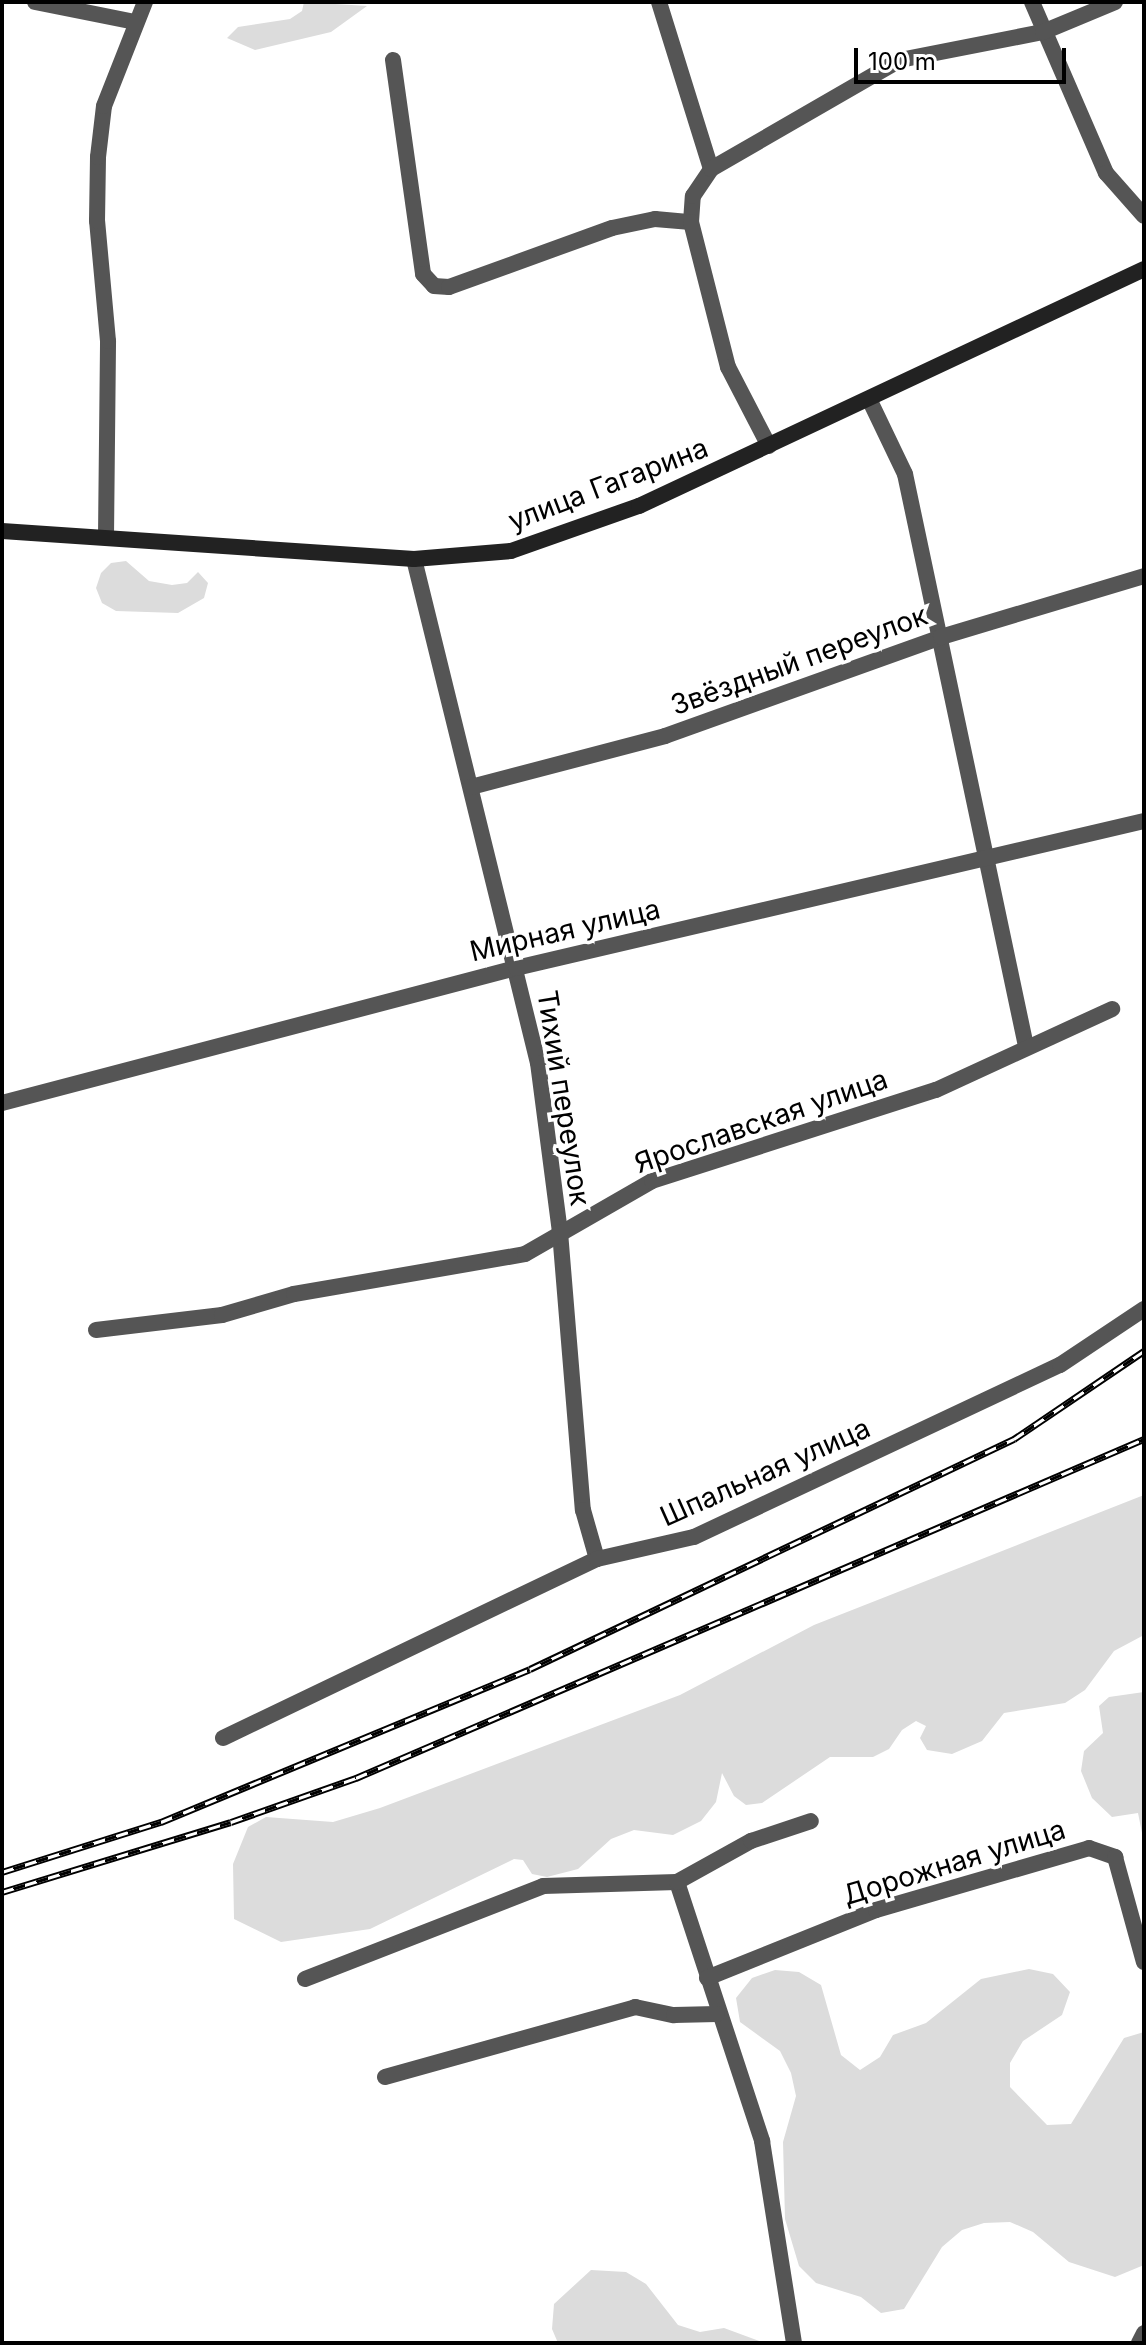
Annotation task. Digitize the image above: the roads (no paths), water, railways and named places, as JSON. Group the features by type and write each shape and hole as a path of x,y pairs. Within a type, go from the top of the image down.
{"main road":[{"name":"улица Гагарина","path":"2,531 414,559 465,558 559,537 870,401 1144,269"}],"street":[{"path":"35,2 135,22"},
{"path":"106,536 108,341 97,221 98,157 104,106 145,2"},
{"path":"659,2 711,169"},
{"path":"1032,2 1106,173 1144,216"},
{"path":"769,446 728,367 691,222 693,196 711,169 900,60 1043,32 1115,2"},
{"path":"393,60 409,196 423,274 434,286 449,287 612,228 655,219 691,222"},
{"path":"870,401 905,474 1026,1046"},
{"name":"Тихий переулок","path":"414,559 538,1063 560,1232 583,1510 597,1559"},
{"name":"Звёздный переулок","path":"471,787 665,736 941,637 1144,576"},
{"name":"Мирная улица","path":"2,1103 516,968 1144,821"},
{"name":"Ярославская улица","path":"96,1330 222,1315 294,1294 525,1254 652,1181 936,1090 1112,1009"},
{"name":"Шпальная улица","path":"223,1738 597,1559 694,1537 1060,1365 1144,1309"},
{"path":"305,1979 543,1886 677,1882 751,1841 811,1821"},
{"name":"Дорожная улица","path":"707,1978 876,1910 1089,1848 1115,1857 1144,1962"},
{"path":"677,1882 717,2014 762,2141 794,2343"},
{"path":"385,2077 635,2007 674,2015 717,2014"},
{"path":"1139,2343 1144,2333"}],"railway":[{"path":"2,1872 161,1822 530,1669 1014,1439 1144,1351"},
{"path":"2,1892 231,1822 356,1778 1144,1439"}]}
